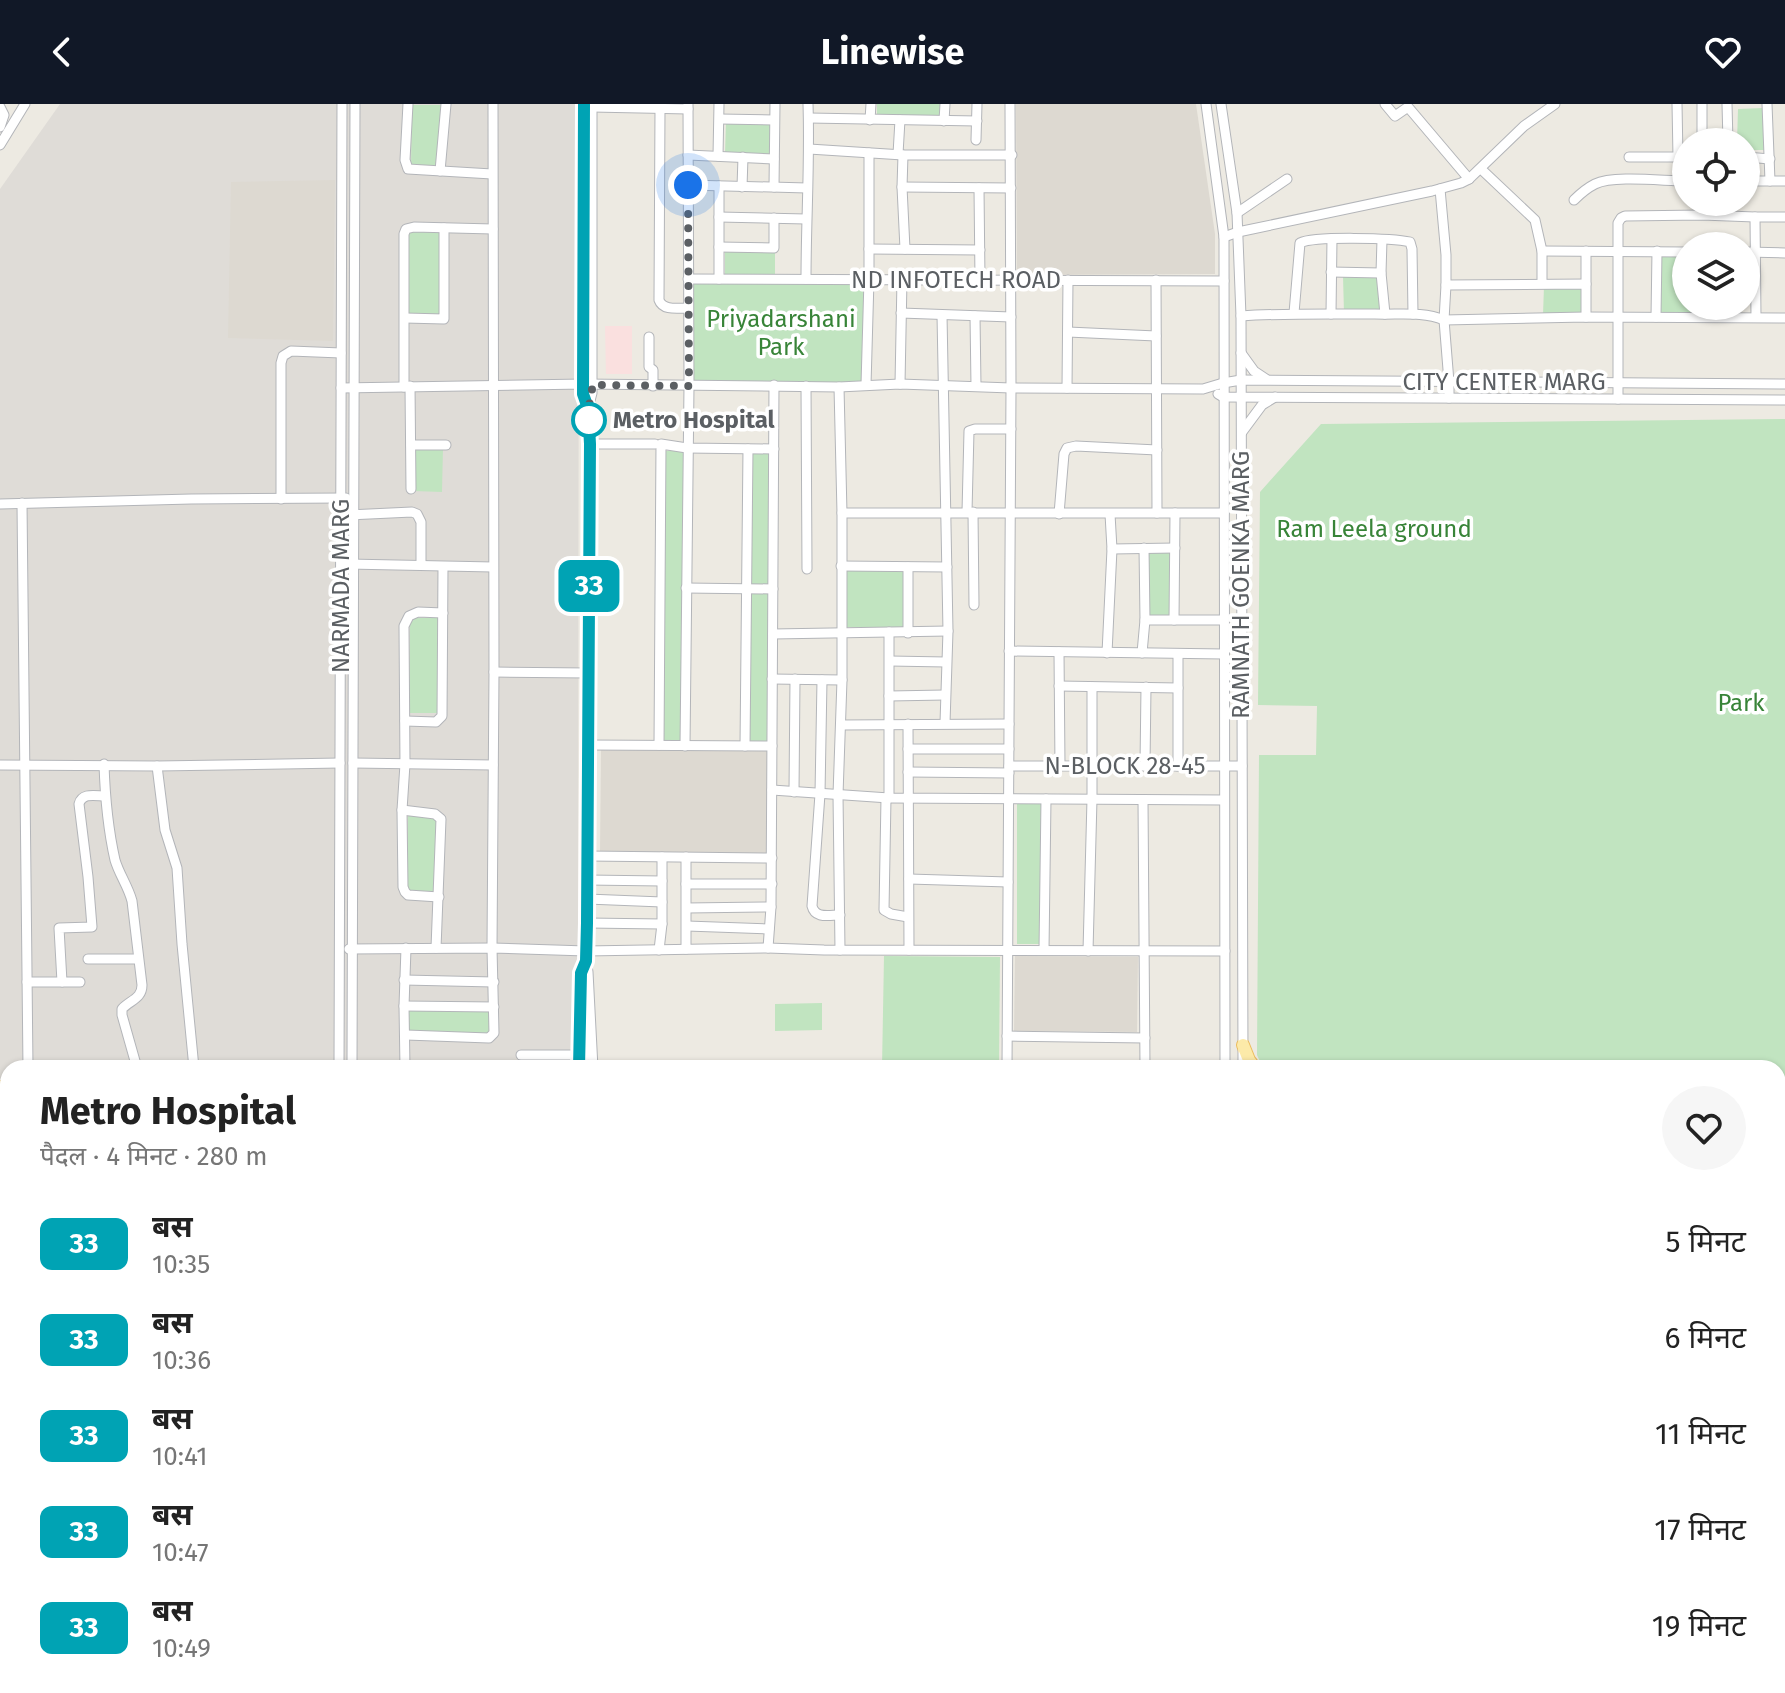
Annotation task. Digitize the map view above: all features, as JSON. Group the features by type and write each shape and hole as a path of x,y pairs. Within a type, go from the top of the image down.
{"main road":[{"path":"1243,1045 1249,1060"}],"street":[{"path":"0,145 25,104"},
{"name":"NARMADA MARG","path":"339,1060 342,104"},
{"name":"NARMADA MARG","path":"352,1060 355,104"},
{"path":"408,104 408,169 492,174"},
{"path":"440,171 446,104"},
{"path":"406,1035 489,1038 494,1033 493,104"},
{"path":"718,156 719,104"},
{"path":"774,187 775,104"},
{"path":"806,279 808,104"},
{"path":"840,104 840,118"},
{"path":"870,120 871,104"},
{"path":"944,121 945,104"},
{"path":"976,140 977,104"},
{"path":"1007,1060 1010,104"},
{"name":"RAMNATH GOENKA MARG","path":"1206,104 1224,237 1225,1060"},
{"name":"RAMNATH GOENKA MARG","path":"1221,104 1237,213 1241,316 1243,1060"},
{"path":"1385,104 1395,116 1408,107 1469,179"},
{"path":"1224,237 1440,189 1469,179 1524,126 1537,109 1555,104"},
{"path":"1677,104 1679,128"},
{"path":"1702,104 1702,128"},
{"path":"1727,104 1728,128"},
{"path":"1767,104 1770,181"},
{"path":"593,1060 586,956 588,408 592,397 588,384 590,105 660,109 688,107 685,746"},
{"path":"0,107 4,115 0,127"},
{"path":"660,109 659,300 661,305 668,308 688,308"},
{"path":"809,118 977,121"},
{"path":"720,119 774,120"},
{"path":"900,120 905,249"},
{"path":"809,149 1012,155"},
{"path":"866,385 869,153"},
{"path":"688,155 774,159"},
{"path":"742,187 743,157"},
{"path":"1629,157 1672,157"},
{"path":"1760,158 1770,159"},
{"path":"1481,169 1535,220 1542,251 1542,283"},
{"path":"1237,213 1287,179"},
{"path":"1574,200 1597,183 1611,180 1672,181"},
{"path":"1760,181 1785,181"},
{"path":"688,185 807,188"},
{"path":"719,186 719,279"},
{"path":"902,187 1011,188"},
{"path":"979,188 980,280"},
{"path":"1440,189 1444,225 1444,320 1449,398"},
{"path":"1618,399 1618,223 1625,216 1672,215"},
{"path":"1728,216 1785,217"},
{"path":"719,217 806,219"},
{"path":"1753,232 1755,217"},
{"path":"719,247 774,248 774,218"},
{"path":"411,489 404,234 409,227 493,229"},
{"path":"405,318 444,319 444,228"},
{"path":"1294,313 1300,243 1332,239 1407,240 1412,244 1413,314"},
{"path":"1331,314 1332,239"},
{"path":"1382,240 1385,314"},
{"path":"869,249 980,250"},
{"path":"1542,251 1672,252"},
{"path":"1586,251 1586,317"},
{"path":"1656,317 1657,251"},
{"path":"1760,252 1785,253"},
{"path":"1331,272 1381,273"},
{"name":"ND INFOTECH ROAD","path":"688,279 1224,281"},
{"path":"900,384 902,279"},
{"path":"1067,388 1068,280"},
{"path":"1156,280 1157,513"},
{"path":"1446,285 1586,284"},
{"path":"901,313 1011,317"},
{"path":"1241,316 1413,314 1444,320 1672,317"},
{"path":"942,315 948,631 945,723"},
{"path":"975,316 976,386"},
{"path":"1760,317 1785,318"},
{"path":"1068,332 1156,336"},
{"path":"649,337 649,367 653,370 653,386"},
{"path":"281,499 283,356 291,351 341,353"},
{"path":"1241,353 1254,371 1268,381"},
{"name":"CITY CENTER MARG","path":"1208,389 1241,380 1785,384"},
{"path":"341,388 588,384 839,387 900,384 1208,389 1223,397"},
{"path":"768,948 772,884 774,385"},
{"path":"806,386 807,569"},
{"path":"839,387 842,513 838,795 840,950"},
{"name":"CITY CENTER MARG","path":"1223,397 1785,400"},
{"path":"1241,434 1262,405 1275,397"},
{"path":"974,605 969,431 1011,429"},
{"path":"590,444 655,444"},
{"path":"659,745 661,444 687,448 774,449"},
{"path":"411,445 446,445"},
{"path":"1059,514 1067,448 1157,450"},
{"path":"745,746 748,449"},
{"path":"0,504 353,498"},
{"path":"22,503 28,1060"},
{"path":"842,513 1224,513"},
{"path":"1174,620 1175,513"},
{"path":"341,515 417,514 421,522 421,565"},
{"path":"1107,653 1112,549 1110,514"},
{"path":"1142,653 1144,548"},
{"path":"1112,549 1175,548"},
{"path":"340,563 493,567"},
{"path":"841,566 947,567"},
{"path":"405,721 436,722 442,716 443,567"},
{"path":"908,567 908,633"},
{"path":"686,588 773,589"},
{"path":"439,897 412,896 403,887 404,626 409,616 418,612 443,613"},
{"path":"1145,620 1224,620"},
{"path":"773,634 948,631"},
{"path":"889,632 890,724 884,910 908,917"},
{"path":"1009,651 1224,654"},
{"path":"1059,652 1060,766"},
{"path":"1178,654 1178,766"},
{"path":"890,661 946,662"},
{"path":"494,672 588,673"},
{"path":"772,679 842,680"},
{"path":"794,792 795,679"},
{"path":"822,680 820,794 812,906 818,914 840,915"},
{"path":"1059,686 1178,688"},
{"path":"1088,951 1092,687"},
{"path":"1145,766 1146,687"},
{"path":"889,696 945,695"},
{"path":"908,724 909,950"},
{"path":"841,725 1009,724"},
{"path":"588,745 772,746"},
{"path":"908,749 1009,749"},
{"path":"0,765 340,763"},
{"path":"353,763 493,765"},
{"path":"104,764 105,796 115,861 132,901 142,990 122,1009 135,1060"},
{"path":"157,766 165,830 177,868 193,1060"},
{"name":"N-BLOCK 28-45","path":"908,772 1060,766 1242,766"},
{"path":"772,790 908,799 1224,800"},
{"path":"62,982 59,928 92,927 80,799 105,796"},
{"path":"1044,950 1046,799"},
{"path":"1143,800 1145,1060"},
{"path":"402,810 435,814 441,819 436,948"},
{"path":"588,856 772,858"},
{"path":"659,950 662,857"},
{"path":"686,857 686,949"},
{"path":"909,879 1008,882"},
{"path":"587,880 662,881"},
{"path":"686,884 772,884"},
{"path":"587,899 662,902"},
{"path":"687,908 771,907"},
{"path":"587,923 662,924"},
{"path":"687,926 769,929"},
{"path":"405,1060 406,948"},
{"path":"340,949 492,948 586,956 659,950 768,948 1225,951"},
{"path":"580,1060 581,973 586,956"},
{"path":"88,959 138,959"},
{"path":"404,980 494,982"},
{"path":"27,982 80,982"},
{"path":"404,1006 494,1007"},
{"path":"1007,1036 1145,1038"},
{"path":"521,1055 580,1055"}],"shaded area":[{"path":"60,104 579,104 578,940 572,1060 0,1060 0,189"},
{"path":"1016,104 1196,104 1215,234 1215,274 1017,275"},
{"path":"335,180 333,341 228,338 231,182"},
{"path":"605,326 632,326 632,374 606,374"},
{"path":"601,749 768,751 766,854 600,852"},
{"path":"1015,956 1138,957 1137,1032 1014,1031"}],"green space":[{"path":"877,104 948,104 947,119 877,118"},
{"path":"412,105 443,105 441,167 411,167"},
{"path":"1763,108 1764,150 1760,150 1760,128 1737,128 1738,109"},
{"path":"726,121 776,122 776,154 725,153"},
{"path":"409,231 441,231 440,316 407,315"},
{"path":"725,249 775,249 775,277 725,277"},
{"path":"1660,254 1672,254 1672,314 1660,314"},
{"path":"1383,275 1384,312 1344,313 1343,276"},
{"name":"Priyadarshani Park","path":"693,284 868,284 863,383 693,381"},
{"path":"1544,286 1584,286 1584,315 1543,315"},
{"path":"1785,419 1785,1060 1259,1060 1259,755 1316,755 1317,706 1258,705 1260,492 1321,424"},
{"path":"414,446 443,447 442,492 413,491"},
{"path":"664,451 684,451 682,741 662,741"},
{"path":"751,451 771,451 770,584 750,584"},
{"path":"1147,552 1172,552 1171,617 1147,617"},
{"path":"847,570 904,571 903,628 846,627"},
{"path":"750,593 769,593 769,742 750,742"},
{"path":"410,618 439,618 439,713 409,713"},
{"path":"1017,803 1041,803 1040,944 1017,944"},
{"path":"408,816 437,816 436,893 407,892"},
{"path":"884,956 1000,957 999,1060 882,1060"},
{"path":"822,1003 822,1030 775,1031 775,1004"},
{"path":"408,1010 489,1010 489,1034 408,1034"}],"bus line":[{"name":"33","path":"579,1060 581,973 586,961 587,923 590,444 588,408 583,394 584,104"}],"place":[{"name":"Metro Hospital","path":"589,420"}],"route":[{"path":"589,420 589,426 592,385 689,386 688,185"}],"park label":[{"name":"Ram Leela ground","path":"1374,529"},
{"name":"Park","path":"1741,703"}]}
